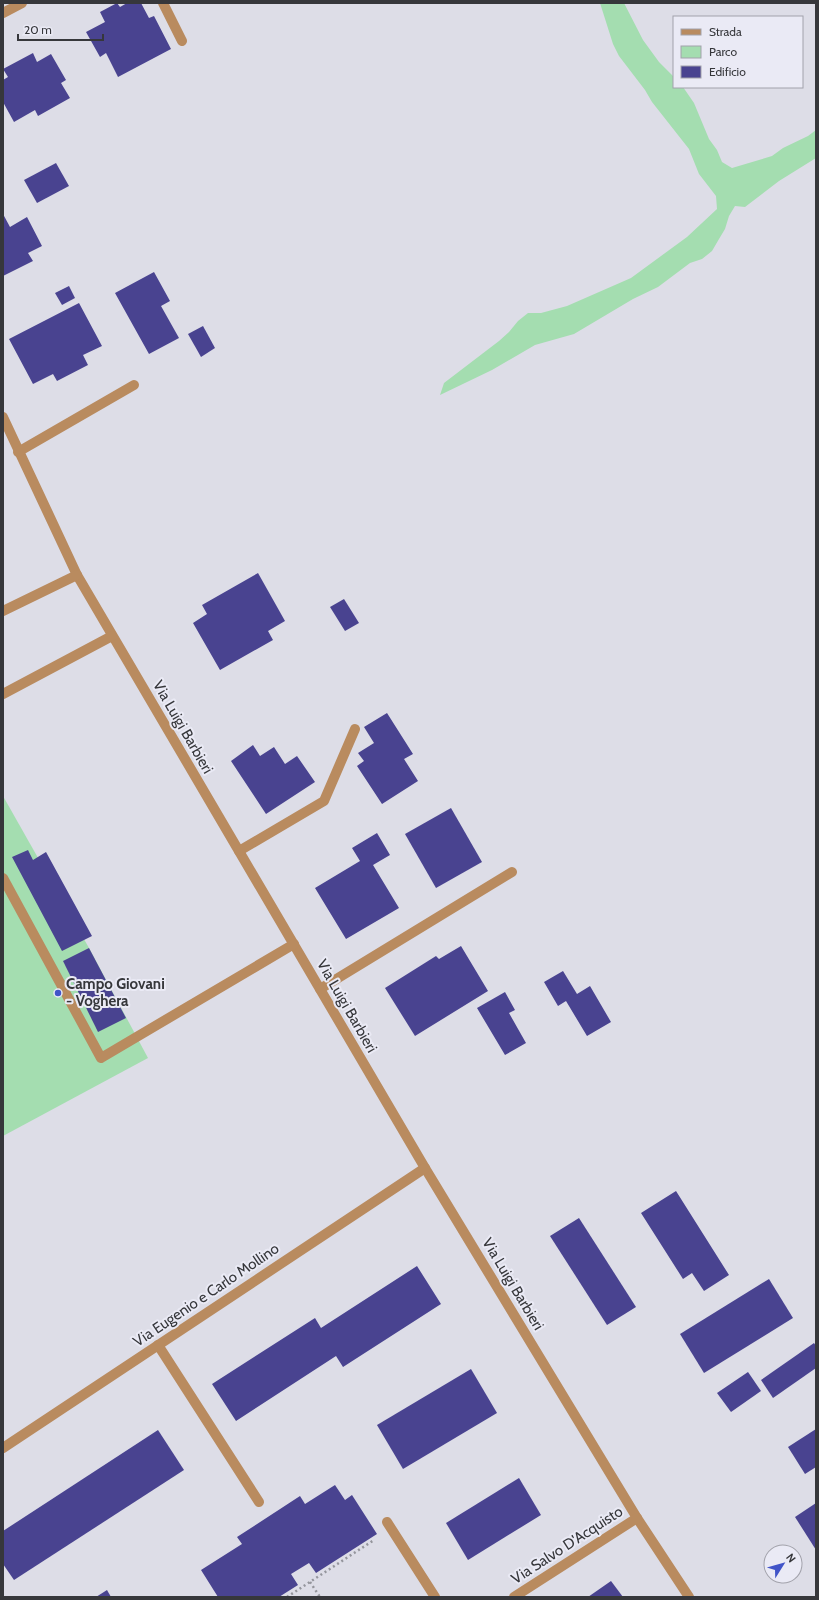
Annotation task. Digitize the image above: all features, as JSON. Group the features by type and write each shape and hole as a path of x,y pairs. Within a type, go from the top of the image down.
{"street":[{"path":"3,13 22,3"},
{"path":"163,3 182,41"},
{"path":"18,452 134,384"},
{"name":"Via Luigi Barbieri","path":"3,417 18,452 77,575 112,636 425,1168 637,1518 689,1597"},
{"path":"3,611 77,575"},
{"path":"3,694 112,636"},
{"path":"239,851 324,801 355,729"},
{"path":"320,989 512,872"},
{"path":"3,878 101,1058 294,944"},
{"name":"Via Eugenio e Carlo Mollino","path":"3,1448 425,1168"},
{"path":"158,1345 259,1502"},
{"name":"Via Salvo D'Acquisto","path":"514,1597 637,1518"},
{"path":"389,1525 435,1597"}],"path":[{"path":"287,1597 389,1525"},
{"path":"310,1582 320,1597"}],"green space":[{"path":"600,3 624,3 643,40 659,62 673,76 673,88 684,88 694,103 709,139 717,150 722,162 732,168 772,156 783,148 808,136 816,130 816,158 779,181 745,207 735,206 729,216 725,229 712,251 702,259 690,263 658,287 633,299 574,334 535,345 492,370 440,395 444,383 499,341 528,313 541,313 567,306 631,278 687,237 717,209 716,196 699,174 689,149 652,102 645,90 619,56 613,44"},
{"name":"Campo Giovani - Voghera","path":"3,796 89,948 148,1058 3,1136"}],"building":[{"path":"117,3 120,7 127,3 141,3 149,18 154,16 171,49 118,77 106,53 100,57 86,32 105,22 100,12"},
{"path":"33,53 37,62 51,54 66,80 61,83 70,98 38,116 35,110 14,122 3,102 3,80 8,77 3,69"},
{"path":"56,163 69,186 37,203 24,180"},
{"path":"3,214 10,227 27,217 42,246 28,253 33,261 3,276"},
{"path":"154,272 170,301 161,306 179,338 149,354 115,293"},
{"path":"69,286 75,298 62,305 55,293"},
{"path":"79,303 102,346 83,355 88,365 57,381 53,374 33,384 9,339"},
{"path":"203,326 215,348 201,357 188,334"},
{"path":"258,573 285,621 268,631 273,640 220,670 193,623 207,614 202,605"},
{"path":"344,599 359,623 345,631 330,607"},
{"path":"387,713 413,754 404,759 418,781 382,804 357,766 364,761 358,753 374,743 364,727"},
{"path":"253,745 260,756 274,747 285,764 297,756 315,782 266,814 231,761"},
{"path":"451,808 482,862 436,888 405,834"},
{"path":"377,833 390,855 373,865 399,908 346,939 315,888 360,861 352,848"},
{"path":"28,850 33,860 46,852 92,936 62,951 12,857"},
{"path":"461,946 488,991 415,1036 385,988 436,956 439,959"},
{"path":"89,948 126,1018 98,1032 63,961"},
{"path":"563,971 577,994 590,986 611,1022 587,1036 566,1001 558,1006 544,982"},
{"path":"505,992 515,1010 509,1013 526,1043 505,1055 477,1008"},
{"path":"676,1191 729,1275 704,1291 692,1273 683,1279 641,1213"},
{"path":"579,1218 636,1307 607,1325 550,1236"},
{"path":"417,1266 441,1304 343,1367 336,1356 236,1421 212,1384 315,1318 321,1328"},
{"path":"769,1279 793,1318 704,1373 680,1334"},
{"path":"814,1343 816,1346 816,1368 773,1398 761,1380"},
{"path":"471,1369 497,1413 403,1469 377,1425"},
{"path":"748,1372 761,1391 731,1412 717,1393"},
{"path":"816,1429 816,1467 805,1474 788,1447"},
{"path":"158,1430 184,1470 14,1580 3,1564 3,1531"},
{"path":"519,1478 541,1515 468,1560 446,1523"},
{"path":"335,1485 345,1500 352,1495 377,1534 316,1573 309,1563 291,1574 298,1585 279,1597 218,1597 201,1570 242,1544 237,1537 300,1496 305,1504"},
{"path":"816,1503 816,1550 795,1517"},
{"path":"611,1581 623,1597 588,1597"},
{"path":"107,1590 111,1597 96,1597"}],"place":[{"name":"Campo Giovani - Voghera","path":"58,993"}]}
